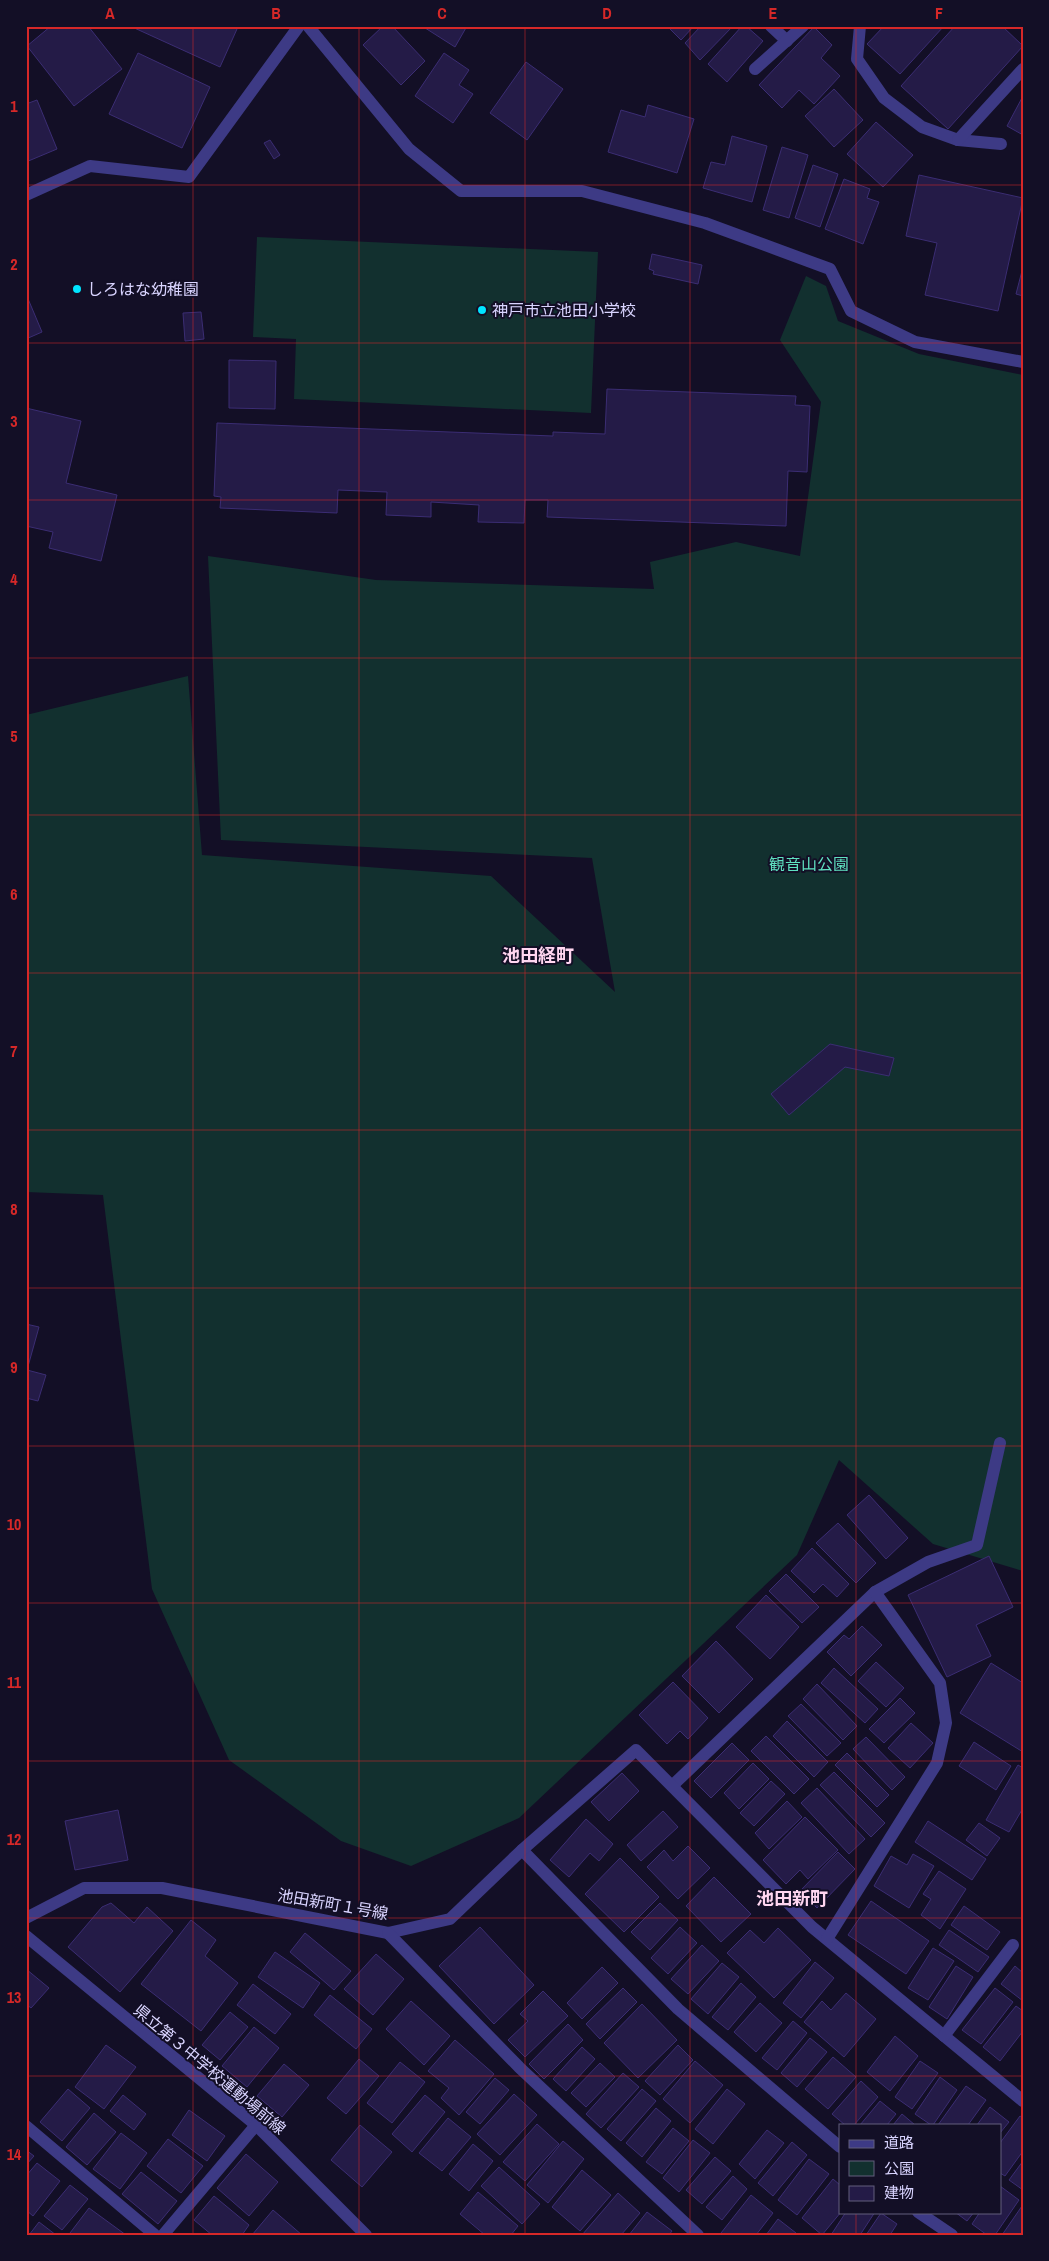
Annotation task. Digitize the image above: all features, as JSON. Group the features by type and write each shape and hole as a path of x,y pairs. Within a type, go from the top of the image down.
{"street":[{"path":"26,195 90,166 189,177 299,26"},
{"path":"308,26 409,149 461,191 582,191 705,223 830,269 851,311 915,342 1023,362"},
{"path":"771,26 787,41"},
{"path":"755,69 803,26"},
{"path":"860,26 857,59 884,98 922,127 958,140 1001,144"},
{"path":"958,140 1023,69"},
{"path":"1000,1443 977,1545 928,1562 875,1592 673,1785 812,1927 1023,2101"},
{"path":"827,1939 937,1763 946,1723 940,1683 875,1592"},
{"name":"池田新町１号線","path":"26,1918 84,1888 162,1888 388,1933 450,1919 522,1850 636,1750 673,1785"},
{"path":"522,1850 678,2009 839,2146"},
{"path":"388,1933 519,2067 698,2235"},
{"name":"県立第３中学校運動場前線","path":"26,1936 256,2126 366,2235"},
{"path":"944,2036 1013,1945"},
{"path":"26,2126 155,2235"},
{"path":"163,2235 256,2126"},
{"path":"921,2214 952,2235"}],"green space":[{"path":"257,237 598,252 591,413 294,399 296,339 253,337"},
{"name":"観音山公園","path":"806,276 826,286 838,321 919,354 1023,375 1023,1571 933,1544 839,1460 797,1555 519,1818 411,1866 341,1841 229,1760 152,1589 103,1195 26,1192 26,715 188,676 202,855 491,876 615,992 592,858 221,840 208,556 376,580 654,589 650,562 736,542 800,556 821,402 780,340"}],"building":[{"path":"51,26 88,26 122,69 74,106 27,46"},
{"path":"130,26 230,26 237,29 220,67"},
{"path":"383,26 392,26 425,61 401,85 363,45"},
{"path":"422,26 467,26 455,47"},
{"path":"667,26 694,26 681,40"},
{"path":"701,26 733,26 700,60 685,43"},
{"path":"742,26 746,26 763,41 727,82 708,64"},
{"path":"884,26 944,26 900,74 867,44"},
{"path":"955,26 1002,26 1023,46 948,129 901,86"},
{"path":"814,27 832,45 821,58 840,76 814,104 799,90 782,108 759,85"},
{"path":"138,53 210,87 182,148 109,114"},
{"path":"444,53 469,70 459,85 473,94 453,123 415,96"},
{"path":"526,62 563,89 527,140 490,113"},
{"path":"834,89 863,120 834,147 805,116"},
{"path":"1023,96 1023,135 1007,126"},
{"path":"37,100 57,149 26,162 26,104"},
{"path":"648,105 694,119 677,173 608,152 621,110 645,117"},
{"path":"876,122 913,155 883,187 847,154"},
{"path":"732,136 767,146 752,202 703,188 711,162 725,165"},
{"path":"270,140 280,155 274,159 264,143"},
{"path":"782,147 808,155 789,218 763,210"},
{"path":"813,165 838,174 820,227 795,218"},
{"path":"919,175 1023,198 998,311 925,295 937,243 906,236"},
{"path":"844,179 870,189 867,198 879,202 863,244 825,229"},
{"path":"652,254 702,265 698,284 653,274 654,271 649,269"},
{"path":"1023,267 1023,296 1016,294"},
{"path":"26,294 42,332 26,339"},
{"path":"201,312 204,339 185,341 183,313"},
{"path":"229,360 276,361 275,409 229,408"},
{"path":"607,389 796,396 795,405 810,406 807,472 788,471 786,526 547,517 548,500 525,500 524,523 478,522 479,505 431,502 431,517 386,515 387,492 338,490 337,513 220,508 221,497 214,496 217,423 553,436 553,432 605,434"},
{"path":"26,408 81,421 66,483 117,495 101,561 49,548 53,532 26,526"},
{"path":"830,1044 894,1058 889,1076 845,1067 789,1115 771,1094"},
{"path":"26,1324 39,1327 27,1370 46,1375 38,1401 26,1398"},
{"path":"869,1495 908,1538 886,1559 847,1515"},
{"path":"838,1523 876,1563 856,1583 816,1543"},
{"path":"812,1548 849,1584 837,1597 823,1584 814,1593 791,1571"},
{"path":"989,1556 1013,1607 976,1625 991,1656 947,1677 908,1595"},
{"path":"786,1574 819,1607 802,1623 769,1591"},
{"path":"766,1595 799,1627 770,1659 736,1627"},
{"path":"862,1626 882,1645 851,1676 827,1652 844,1635 849,1639"},
{"path":"716,1641 753,1679 719,1713 682,1676"},
{"path":"876,1662 904,1688 886,1707 858,1681"},
{"path":"991,1663 1023,1683 1023,1752 960,1713"},
{"path":"834,1668 878,1709 865,1723 821,1683"},
{"path":"673,1682 708,1718 688,1739 680,1731 667,1744 639,1715"},
{"path":"817,1684 857,1726 843,1740 803,1699"},
{"path":"900,1698 915,1713 884,1743 869,1729"},
{"path":"801,1704 841,1743 827,1756 788,1716"},
{"path":"787,1721 828,1762 814,1777 773,1736"},
{"path":"911,1723 933,1743 910,1768 888,1748"},
{"path":"766,1736 809,1779 794,1794 751,1751"},
{"path":"866,1737 905,1777 892,1790 853,1749"},
{"path":"974,1742 1011,1766 996,1790 959,1766"},
{"path":"732,1743 749,1760 711,1798 694,1781"},
{"path":"847,1753 889,1795 877,1807 835,1765"},
{"path":"753,1763 769,1779 739,1809 724,1793"},
{"path":"1018,1765 1023,1768 1023,1808 1009,1832 986,1820"},
{"path":"834,1772 885,1823 871,1837 820,1785"},
{"path":"622,1773 639,1791 609,1821 591,1802"},
{"path":"771,1781 785,1794 754,1826 740,1813"},
{"path":"817,1788 865,1839 849,1854 801,1803"},
{"path":"787,1801 802,1817 769,1849 755,1833"},
{"path":"118,1810 128,1860 75,1870 65,1821"},
{"path":"663,1811 678,1827 641,1861 627,1845"},
{"path":"805,1817 838,1850 808,1879 800,1870 786,1884 763,1860"},
{"path":"586,1819 613,1844 599,1861 590,1853 569,1877 550,1860"},
{"path":"928,1821 986,1859 972,1880 915,1842"},
{"path":"979,1823 1000,1838 987,1856 966,1840"},
{"path":"688,1846 710,1868 678,1899 647,1867 664,1850 673,1861"},
{"path":"838,1852 855,1869 817,1908 800,1891"},
{"path":"913,1854 934,1866 909,1908 874,1886 891,1856 907,1865"},
{"path":"620,1858 659,1897 624,1932 585,1894"},
{"path":"939,1871 966,1889 940,1929 921,1915 931,1899 923,1894"},
{"path":"714,1877 751,1914 721,1942 686,1906"},
{"path":"871,1901 929,1941 906,1974 848,1935"},
{"path":"111,1903 134,1923 147,1907 173,1931 120,1992 68,1947 102,1907"},
{"path":"660,1903 678,1920 650,1950 631,1932"},
{"path":"964,1906 1000,1932 987,1950 951,1925"},
{"path":"191,1920 216,1940 205,1956 238,1983 201,2031 141,1984"},
{"path":"480,1927 534,1985 494,2024 439,1966"},
{"path":"680,1927 697,1943 668,1974 651,1958"},
{"path":"778,1928 811,1960 774,1998 727,1953 750,1930 764,1943"},
{"path":"949,1930 989,1957 978,1972 939,1945"},
{"path":"305,1933 351,1971 334,1990 290,1952"},
{"path":"702,1945 719,1961 688,1994 671,1979"},
{"path":"933,1948 954,1961 928,2000 908,1988"},
{"path":"275,1952 320,1983 303,2008 258,1977"},
{"path":"376,1954 404,1979 373,2015 344,1989"},
{"path":"815,1962 834,1978 801,2018 783,2003"},
{"path":"722,1963 739,1977 708,2014 691,1999"},
{"path":"956,1966 973,1977 947,2019 929,2007"},
{"path":"1015,1966 1023,1973 1023,2001 1001,1984"},
{"path":"602,1967 618,1983 582,2019 567,2003"},
{"path":"26,1969 49,1988 31,2008 26,2004"},
{"path":"741,1983 756,1997 728,2030 712,2017"},
{"path":"253,1984 291,2014 275,2034 237,2005"},
{"path":"623,1988 637,2002 600,2039 586,2024"},
{"path":"995,1988 1013,2002 981,2044 962,2030"},
{"path":"543,1991 568,2016 525,2057 508,2040 528,2021 520,2014"},
{"path":"846,1993 876,2019 844,2057 804,2022 822,2001 831,2010"},
{"path":"330,1995 372,2029 356,2049 314,2015"},
{"path":"411,2001 450,2036 424,2065 386,2029"},
{"path":"760,2003 782,2023 756,2052 734,2032"},
{"path":"642,2004 677,2040 638,2078 604,2043"},
{"path":"1016,2006 1023,2011 1023,2031 1000,2061 983,2047"},
{"path":"230,2012 248,2027 220,2060 202,2045"},
{"path":"793,2021 807,2033 777,2070 762,2058"},
{"path":"568,2024 583,2040 544,2079 529,2064"},
{"path":"254,2027 279,2048 247,2087 222,2066"},
{"path":"895,2036 918,2056 890,2091 867,2072"},
{"path":"810,2038 827,2052 797,2087 781,2073"},
{"path":"455,2040 494,2074 459,2115 441,2098 449,2088 428,2071"},
{"path":"106,2045 136,2067 104,2109 75,2087"},
{"path":"678,2045 693,2060 660,2095 645,2081"},
{"path":"582,2047 595,2059 566,2091 553,2079"},
{"path":"833,2057 856,2077 828,2109 805,2089"},
{"path":"359,2059 379,2076 346,2114 327,2098"},
{"path":"695,2061 723,2085 690,2123 663,2099"},
{"path":"920,2061 938,2073 912,2109 895,2097"},
{"path":"400,2062 425,2082 392,2123 367,2103"},
{"path":"600,2063 615,2077 586,2107 571,2093"},
{"path":"284,2064 309,2085 282,2117 257,2096"},
{"path":"623,2073 639,2087 601,2128 586,2114"},
{"path":"940,2077 957,2090 934,2124 930,2124 915,2114"},
{"path":"495,2078 509,2090 480,2124 466,2112"},
{"path":"861,2081 878,2097 855,2124 844,2124 832,2114"},
{"path":"966,2086 986,2100 969,2124 939,2124"},
{"path":"68,2089 90,2108 62,2141 40,2122"},
{"path":"642,2089 656,2101 621,2141 607,2129"},
{"path":"727,2089 745,2104 713,2144 695,2129"},
{"path":"514,2094 537,2115 500,2155 477,2134"},
{"path":"123,2095 146,2114 134,2130 110,2111"},
{"path":"425,2095 445,2112 412,2152 392,2134"},
{"path":"880,2101 896,2114 888,2124 861,2124"},
{"path":"990,2107 1009,2122 1002,2131 1002,2124 978,2124"},
{"path":"656,2108 671,2121 642,2157 626,2143"},
{"path":"189,2110 225,2136 207,2161 172,2135"},
{"path":"94,2113 116,2132 87,2165 66,2147"},
{"path":"902,2114 914,2124 894,2124"},
{"path":"1020,2116 1023,2118 1023,2151 1005,2176 1002,2174 1002,2140"},
{"path":"448,2118 471,2137 442,2171 419,2153"},
{"path":"537,2124 559,2144 525,2181 503,2162"},
{"path":"360,2125 392,2152 362,2187 331,2160"},
{"path":"673,2128 689,2141 662,2174 646,2162"},
{"path":"767,2130 784,2143 755,2179 739,2164"},
{"path":"121,2133 147,2153 120,2189 93,2169"},
{"path":"168,2139 203,2166 181,2193 147,2166"},
{"path":"693,2140 710,2153 679,2192 663,2178"},
{"path":"563,2141 584,2159 548,2203 527,2185"},
{"path":"792,2142 807,2155 773,2196 758,2183"},
{"path":"473,2144 493,2161 469,2191 449,2174"},
{"path":"26,2150 34,2156 26,2165"},
{"path":"246,2154 278,2182 249,2216 217,2188"},
{"path":"715,2157 731,2171 702,2204 686,2190"},
{"path":"809,2159 829,2174 797,2215 778,2200"},
{"path":"1023,2161 1023,2190 1009,2180"},
{"path":"37,2163 60,2181 33,2216 26,2210 26,2176"},
{"path":"499,2167 540,2204 522,2224 481,2186"},
{"path":"582,2170 611,2195 580,2231 552,2207"},
{"path":"141,2172 177,2201 158,2224 122,2194"},
{"path":"733,2176 747,2189 722,2220 706,2207"},
{"path":"833,2179 839,2184 839,2214 822,2235 802,2218"},
{"path":"70,2185 88,2199 62,2230 44,2216"},
{"path":"1002,2187 1019,2200 995,2235 987,2235 972,2224 979,2214 1002,2214"},
{"path":"478,2192 518,2226 511,2235 485,2235 460,2214"},
{"path":"618,2193 640,2213 621,2235 582,2235"},
{"path":"751,2195 773,2213 756,2235 723,2235 721,2233"},
{"path":"214,2196 249,2225 242,2235 212,2235 194,2220"},
{"path":"1022,2206 1023,2235 1002,2235"},
{"path":"89,2208 126,2235 72,2235 70,2233"},
{"path":"273,2210 302,2235 252,2235"},
{"path":"647,2212 672,2231 669,2235 629,2235"},
{"path":"845,2214 874,2214 860,2235 831,2235"},
{"path":"880,2214 897,2224 890,2235 866,2235"},
{"path":"958,2214 972,2214 967,2221"},
{"path":"778,2219 796,2233 795,2235 766,2235"},
{"path":"39,2222 56,2235 29,2235"}],"place":[{"name":"しろはな幼稚園","path":"77,289"},
{"name":"神戸市立池田小学校","path":"482,310"}],"district":[{"name":"池田経町","path":"538,956"},
{"name":"池田新町","path":"792,1899"}]}
